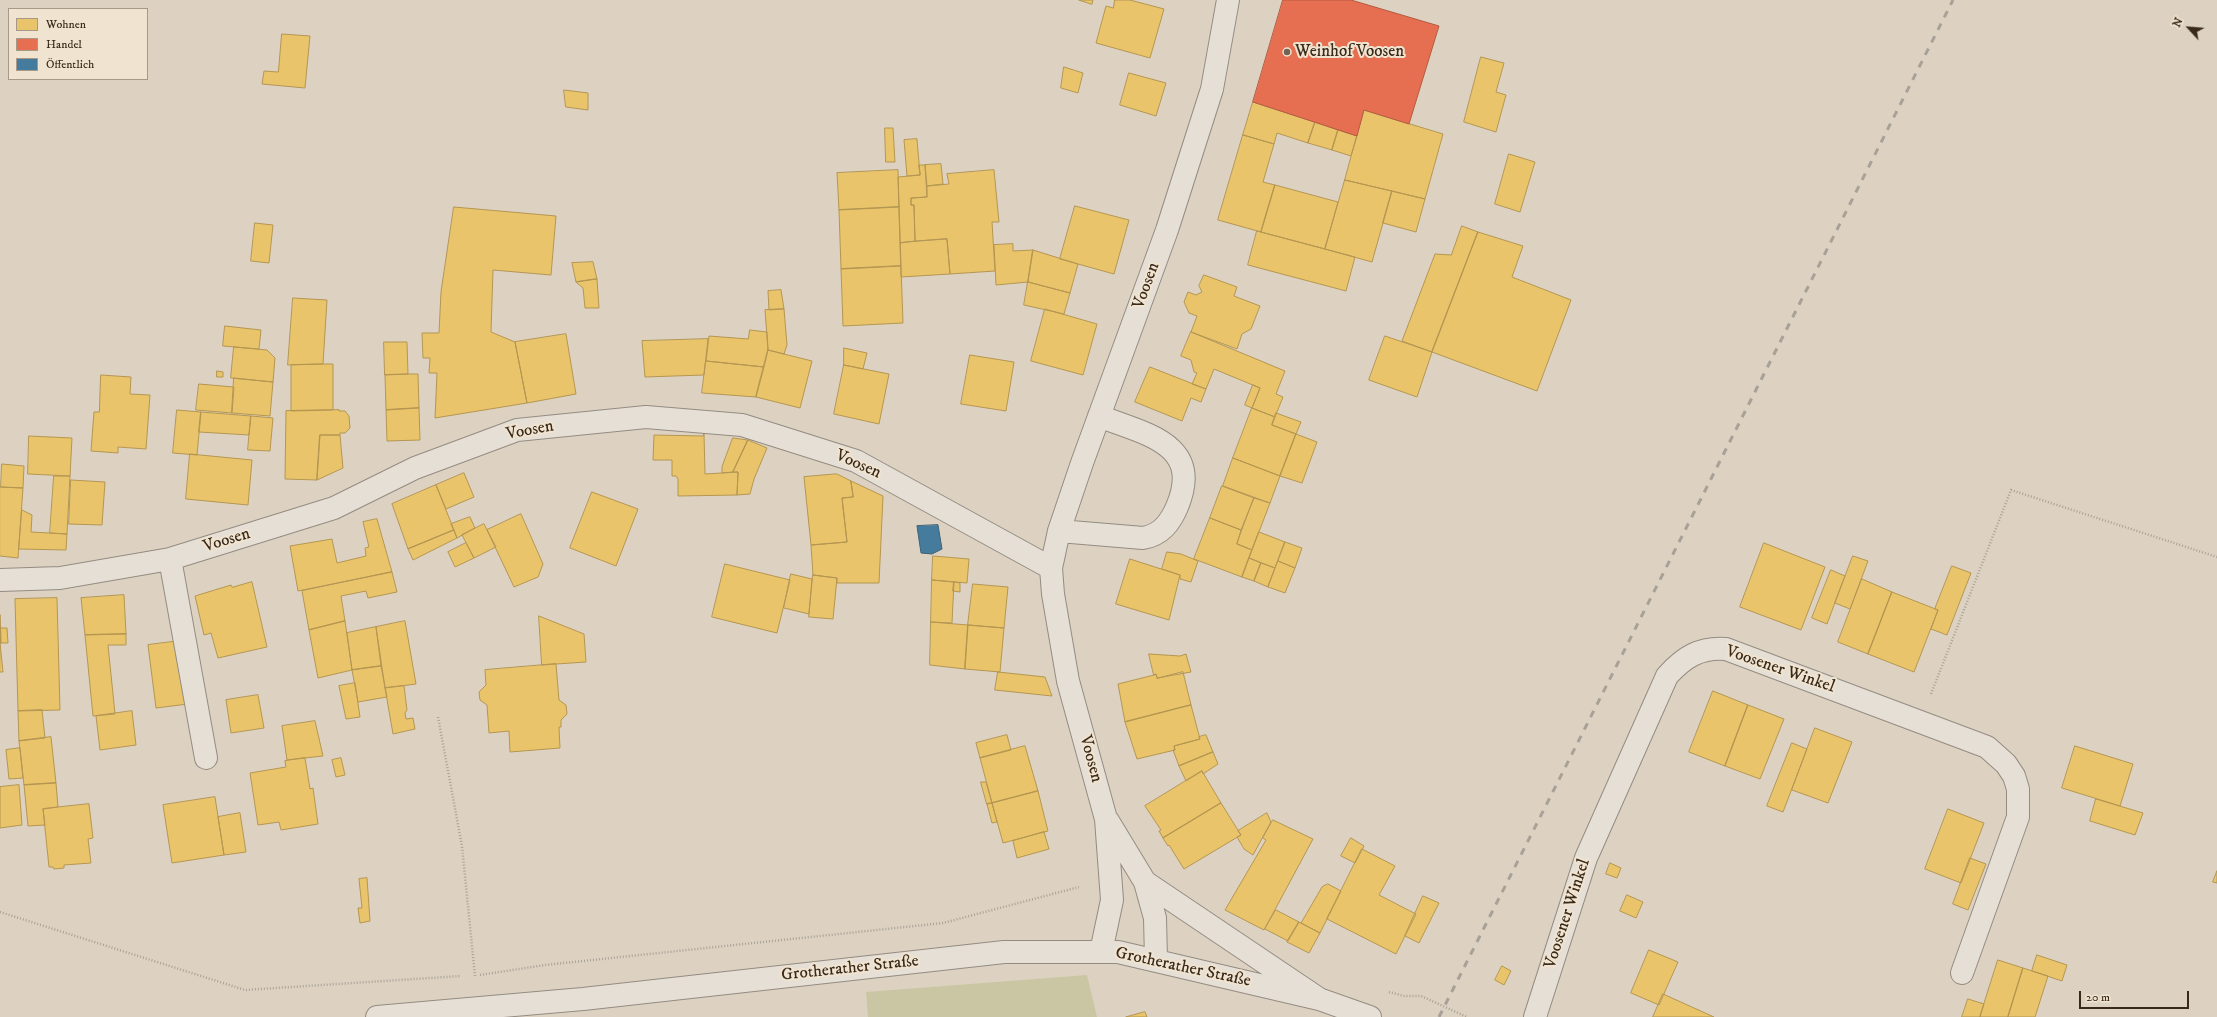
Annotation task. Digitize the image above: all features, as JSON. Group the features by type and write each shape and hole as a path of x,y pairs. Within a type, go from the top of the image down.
{"street":[{"name":"Voosen","path":"1101,952 1112,900 1106,819 1068,681 1053,594 1051,568 1059,531 1167,230 1210,96 1228,0"},
{"path":"1059,531 1143,538 1154,536 1170,521 1181,495 1184,472 1179,456 1175,451 1155,438 1099,416"},
{"name":"Voosen","path":"0,580 60,578 170,559 334,508 415,468 517,430 646,417 742,426 856,461 1051,568"},
{"path":"170,559 206,758"},
{"name":"Voosener Winkel","path":"1535,1017 1586,858 1667,676 1681,661 1712,648 1726,649 1987,747 2006,764 2014,776 2018,789 2018,817 1962,973"},
{"path":"1106,819 1145,882 1155,918 1156,959"},
{"path":"1145,882 1270,964 1319,999 1370,1017"},
{"name":"Grotherather Straße","path":"377,1017 591,998 1004,952 1118,952 1156,959 1319,999"}],"path":[{"path":"1920,721 2011,490 2217,557"},
{"path":"438,717 462,846 475,976"},
{"path":"0,912 245,990 475,976 545,965 943,923 1093,884 1104,891 1112,900"}],"shaded area":[{"path":"1087,975 1097,1017 868,1017 866,992"}],"building: Wohnen":[{"path":"1079,0 1093,0 1092,4"},
{"path":"1115,0 1130,0 1164,9 1150,58 1096,43 1106,6 1113,8"},
{"path":"282,34 310,36 305,88 262,84 264,71 278,72"},
{"path":"1481,57 1504,63 1496,92 1506,95 1496,132 1464,122"},
{"path":"1064,67 1083,73 1078,93 1061,88"},
{"path":"1129,73 1166,83 1156,116 1120,105"},
{"path":"564,90 588,93 588,110 566,107"},
{"path":"1253,102 1315,122 1308,143 1277,133 1274,144 1243,135"},
{"path":"1364,110 1443,134 1425,199 1345,180"},
{"path":"1315,122 1338,130 1332,150 1308,143"},
{"path":"885,128 893,128 895,162 886,162"},
{"path":"1338,130 1357,136 1351,156 1332,150"},
{"path":"1243,135 1274,144 1263,182 1275,185 1261,232 1218,220"},
{"path":"917,139 920,175 907,176 904,140"},
{"path":"1509,154 1535,162 1520,212 1495,204"},
{"path":"941,164 943,184 927,186 925,165"},
{"path":"919,165 925,165 927,197 911,198 911,205 914,205 915,241 900,243 898,177 920,175"},
{"path":"898,170 899,207 839,210 837,173"},
{"path":"994,170 999,222 992,222 995,271 950,274 947,239 915,241 914,205 911,205 911,198 927,197 927,186 949,184 947,174"},
{"path":"1345,180 1392,191 1372,262 1325,249"},
{"path":"1275,185 1338,202 1325,249 1261,232"},
{"path":"1392,191 1425,199 1416,232 1383,223"},
{"path":"1075,206 1129,220 1114,274 1060,259"},
{"path":"454,207 556,216 551,275 493,270 491,332 515,342 527,403 435,418 437,373 429,373 430,358 423,358 422,333 439,333 441,292"},
{"path":"899,207 901,266 841,269 839,210"},
{"path":"255,223 273,225 269,263 251,261"},
{"path":"1462,226 1478,232 1432,352 1402,341 1435,254 1451,255"},
{"path":"1257,231 1355,257 1346,291 1248,265"},
{"path":"1478,232 1523,246 1512,277 1571,300 1537,391 1432,352"},
{"path":"947,239 950,274 901,277 900,243"},
{"path":"1013,244 1013,251 1033,250 1028,282 996,285 994,245"},
{"path":"1033,250 1078,264 1070,293 1028,282"},
{"path":"593,262 597,279 576,282 572,263"},
{"path":"901,266 903,323 843,326 841,269"},
{"path":"1204,275 1237,287 1234,296 1260,306 1251,329 1242,334 1237,349 1191,332 1197,316 1189,313 1184,302 1188,292 1196,295 1202,292 1199,286"},
{"path":"597,279 599,308 585,308 583,288 576,282"},
{"path":"1028,282 1070,293 1064,314 1024,305"},
{"path":"781,290 784,309 769,310 768,291"},
{"path":"293,298 327,300 323,364 288,365"},
{"path":"784,309 787,345 784,354 768,350 765,310"},
{"path":"1045,309 1097,324 1083,375 1031,361"},
{"path":"225,326 261,330 259,349 223,346"},
{"path":"750,330 767,332 768,350 764,367 706,361 709,336 748,339"},
{"path":"1191,332 1285,371 1276,394 1283,397 1275,417 1252,408 1260,388 1214,369 1206,389 1192,384 1197,373 1194,372 1191,360 1181,356"},
{"path":"566,334 576,394 527,403 515,342"},
{"path":"1385,336 1432,352 1417,397 1369,380"},
{"path":"708,339 704,375 645,377 642,341"},
{"path":"384,342 407,342 408,374 385,375"},
{"path":"234,347 267,350 275,358 273,382 231,378"},
{"path":"844,348 867,353 863,369 844,365"},
{"path":"768,350 812,361 800,408 756,397"},
{"path":"970,355 1014,362 1006,411 961,404"},
{"path":"706,361 764,367 756,397 702,393"},
{"path":"333,364 333,410 291,411 291,365"},
{"path":"844,365 889,374 879,424 834,414"},
{"path":"1150,367 1206,389 1201,402 1191,398 1182,421 1135,402"},
{"path":"217,371 223,372 223,377 217,377"},
{"path":"418,374 419,408 386,410 385,375"},
{"path":"101,375 131,377 130,394 150,395 146,449 118,447 118,453 91,451 94,412 99,412"},
{"path":"234,378 273,382 270,416 232,413"},
{"path":"199,384 234,387 232,413 196,410"},
{"path":"1253,385 1260,388 1252,408 1245,405"},
{"path":"419,408 420,440 387,441 386,410"},
{"path":"1252,408 1275,417 1272,425 1296,434 1280,476 1233,458"},
{"path":"177,410 201,412 197,455 173,453"},
{"path":"286,411 345,411 349,416 350,428 345,433 340,433 340,435 320,435 317,480 285,479"},
{"path":"201,412 251,416 249,435 199,432"},
{"path":"1276,413 1301,422 1296,434 1272,425"},
{"path":"251,416 273,418 270,451 248,450"},
{"path":"704,433 705,474 738,472 737,495 678,496 678,479 676,476 672,476 672,460 653,460 654,435 703,436"},
{"path":"1296,434 1317,442 1302,483 1280,476"},
{"path":"320,435 340,435 343,468 317,480"},
{"path":"29,436 72,438 70,476 28,474"},
{"path":"733,438 748,440 733,472 722,473 722,467"},
{"path":"748,440 767,448 754,479 750,494 737,495 738,472 733,472"},
{"path":"190,454 252,460 248,505 186,499"},
{"path":"1233,458 1280,476 1270,503 1223,486"},
{"path":"2,464 24,466 23,488 1,487"},
{"path":"464,473 474,497 446,509 436,485"},
{"path":"837,474 851,481 853,497 842,498 847,542 811,545 804,477"},
{"path":"54,476 70,476 67,534 50,533"},
{"path":"71,480 105,482 102,525 69,524"},
{"path":"851,481 883,496 879,583 837,583 837,578 813,575 811,545 847,542 842,498 853,497"},
{"path":"436,485 454,530 408,549 392,504"},
{"path":"1222,486 1254,498 1241,530 1210,518"},
{"path":"0,487 23,488 18,558 0,556"},
{"path":"592,492 638,509 616,566 570,548"},
{"path":"1254,498 1270,503 1252,550 1237,544"},
{"path":"22,510 32,515 31,532 67,534 66,550 19,549"},
{"path":"521,514 543,564 538,577 514,587 487,530"},
{"path":"470,517 475,528 457,538 451,524"},
{"path":"1210,518 1241,530 1237,544 1252,550 1242,577 1194,559"},
{"path":"377,519 392,572 298,591 290,546 332,539 337,563 366,556 365,548 369,547 363,522"},
{"path":"484,524 496,547 474,558 462,535"},
{"path":"454,530 457,538 413,560 408,549"},
{"path":"1259,532 1285,542 1275,568 1249,558"},
{"path":"1285,542 1302,548 1295,568 1278,561"},
{"path":"466,543 474,558 455,567 448,552"},
{"path":"1764,543 1825,567 1801,630 1740,607"},
{"path":"1167,552 1181,554 1198,561 1191,582 1180,579 1180,575 1162,569"},
{"path":"933,556 969,559 967,583 932,580"},
{"path":"1853,556 1868,561 1850,609 1835,603"},
{"path":"1249,558 1261,563 1254,581 1242,577"},
{"path":"1130,559 1180,575 1169,620 1116,604"},
{"path":"1278,561 1295,568 1285,593 1268,587"},
{"path":"1261,563 1275,568 1268,587 1254,581"},
{"path":"725,564 790,580 777,633 712,617"},
{"path":"1952,566 1971,573 1947,635 1931,629 1938,610 1935,609"},
{"path":"1831,570 1845,576 1827,624 1812,618"},
{"path":"392,572 397,592 368,598 366,591 341,596 345,621 309,630 302,591"},
{"path":"791,574 812,579 809,614 784,608"},
{"path":"813,575 837,578 833,619 809,617"},
{"path":"1862,579 1892,592 1868,654 1838,642"},
{"path":"932,580 954,582 952,623 931,622"},
{"path":"252,582 267,647 218,658 211,633 204,635 195,596 231,585 232,587"},
{"path":"954,582 960,583 960,592 953,591"},
{"path":"973,584 1008,587 1004,628 968,625"},
{"path":"1892,592 1938,610 1914,672 1868,654"},
{"path":"124,595 126,634 85,635 81,598"},
{"path":"57,598 60,710 18,711 15,599"},
{"path":"0,615 1,643 0,643"},
{"path":"539,616 584,634 586,662 542,665"},
{"path":"345,621 352,670 318,678 309,630"},
{"path":"405,621 416,684 385,688 376,627"},
{"path":"931,622 968,625 965,669 930,665"},
{"path":"968,625 1004,628 1000,672 965,669"},
{"path":"376,627 381,666 352,670 347,633"},
{"path":"1,628 7,628 8,643 1,643"},
{"path":"126,634 126,645 108,645 115,714 93,716 85,635"},
{"path":"179,641 188,704 156,708 148,645"},
{"path":"0,643 3,672 0,672"},
{"path":"1149,654 1180,656 1186,654 1191,672 1157,678 1156,674 1154,675"},
{"path":"556,664 559,700 566,705 567,714 561,720 561,727 559,727 560,748 510,752 509,731 489,733 487,705 480,700 479,692 486,685 485,670"},
{"path":"381,666 387,697 358,702 352,670"},
{"path":"998,672 1045,677 1052,696 995,690"},
{"path":"1183,672 1191,705 1125,722 1118,684 1156,674 1157,678"},
{"path":"355,683 360,717 346,719 339,686"},
{"path":"404,686 407,710 405,713 406,719 413,718 415,729 393,734 385,688"},
{"path":"1713,691 1748,705 1725,766 1689,752"},
{"path":"258,695 264,728 231,733 226,700"},
{"path":"1191,705 1200,739 1174,746 1175,750 1137,759 1125,722"},
{"path":"1748,705 1784,719 1760,779 1725,766"},
{"path":"42,710 45,738 19,741 18,711"},
{"path":"132,711 136,745 100,750 96,716"},
{"path":"315,721 323,756 287,760 282,726"},
{"path":"1815,728 1852,742 1828,803 1792,790"},
{"path":"1007,735 1011,750 980,758 976,743"},
{"path":"1206,735 1213,752 1179,766 1173,750 1175,750 1174,746 1200,739 1199,737"},
{"path":"51,737 56,783 24,785 19,741"},
{"path":"1792,743 1807,749 1783,812 1767,806"},
{"path":"1025,746 1038,791 992,803 980,758"},
{"path":"2075,746 2133,764 2120,806 2062,788"},
{"path":"20,748 23,778 9,779 6,750"},
{"path":"1213,752 1218,764 1203,774 1202,771 1186,781 1179,766"},
{"path":"305,758 310,789 313,788 318,824 281,830 279,822 258,825 250,773 286,767 285,761"},
{"path":"341,758 345,775 336,777 332,760"},
{"path":"1202,771 1221,803 1163,838 1159,831 1161,830 1145,806"},
{"path":"981,782 986,782 992,803 987,804"},
{"path":"56,783 58,807 43,809 45,825 28,826 24,785"},
{"path":"19,785 22,825 0,828 0,787"},
{"path":"1038,791 1048,831 1003,843 992,803"},
{"path":"215,797 224,855 172,863 163,805"},
{"path":"2096,799 2143,813 2135,835 2090,821"},
{"path":"992,803 997,822 992,823 987,804"},
{"path":"1221,803 1241,835 1184,869 1163,838"},
{"path":"89,804 93,838 88,839 91,863 64,865 64,868 54,869 53,867 49,867 43,809"},
{"path":"1948,809 1984,823 1961,883 1925,869"},
{"path":"240,813 246,852 224,855 218,817"},
{"path":"1267,813 1271,822 1253,855 1244,849 1237,837 1241,835 1238,831"},
{"path":"1273,820 1313,839 1264,930 1225,910 1266,840 1263,838"},
{"path":"1044,832 1049,849 1017,858 1013,841"},
{"path":"1351,838 1364,846 1355,863 1341,856"},
{"path":"1362,849 1395,866 1379,895 1416,914 1396,954 1327,919"},
{"path":"1970,858 1986,864 1968,910 1953,904"},
{"path":"1610,863 1621,868 1617,878 1606,874"},
{"path":"2217,871 2217,883 2213,882"},
{"path":"367,878 370,921 360,923 358,908 362,908 359,879"},
{"path":"1328,884 1341,891 1320,933 1301,923 1322,887"},
{"path":"1627,895 1643,902 1636,918 1620,911"},
{"path":"1423,896 1439,903 1419,943 1405,936"},
{"path":"1276,910 1299,922 1288,941 1265,929"},
{"path":"1299,922 1320,933 1309,953 1287,942"},
{"path":"1649,950 1678,962 1659,1005 1631,993"},
{"path":"2037,955 2067,965 2062,981 2032,971"},
{"path":"1998,960 2023,968 2008,1017 1980,1017"},
{"path":"1502,966 1511,971 1504,985 1495,980"},
{"path":"2023,968 2048,976 2035,1017 2008,1017"},
{"path":"1663,994 1714,1017 1653,1017"},
{"path":"1968,999 1984,1004 1980,1017 1962,1017"},
{"path":"1145,1012 1147,1017 1126,1017"}],"building: Handel":[{"path":"1283,0 1351,0 1439,26 1409,124 1364,110 1357,136 1253,102"}],"building: Öffentlich":[{"path":"938,525 942,549 932,554 921,553 917,526"}],"railway":[{"path":"1439,1017 1953,0"}],"place":[{"name":"Weinhof Voosen","path":"1287,52"}]}
